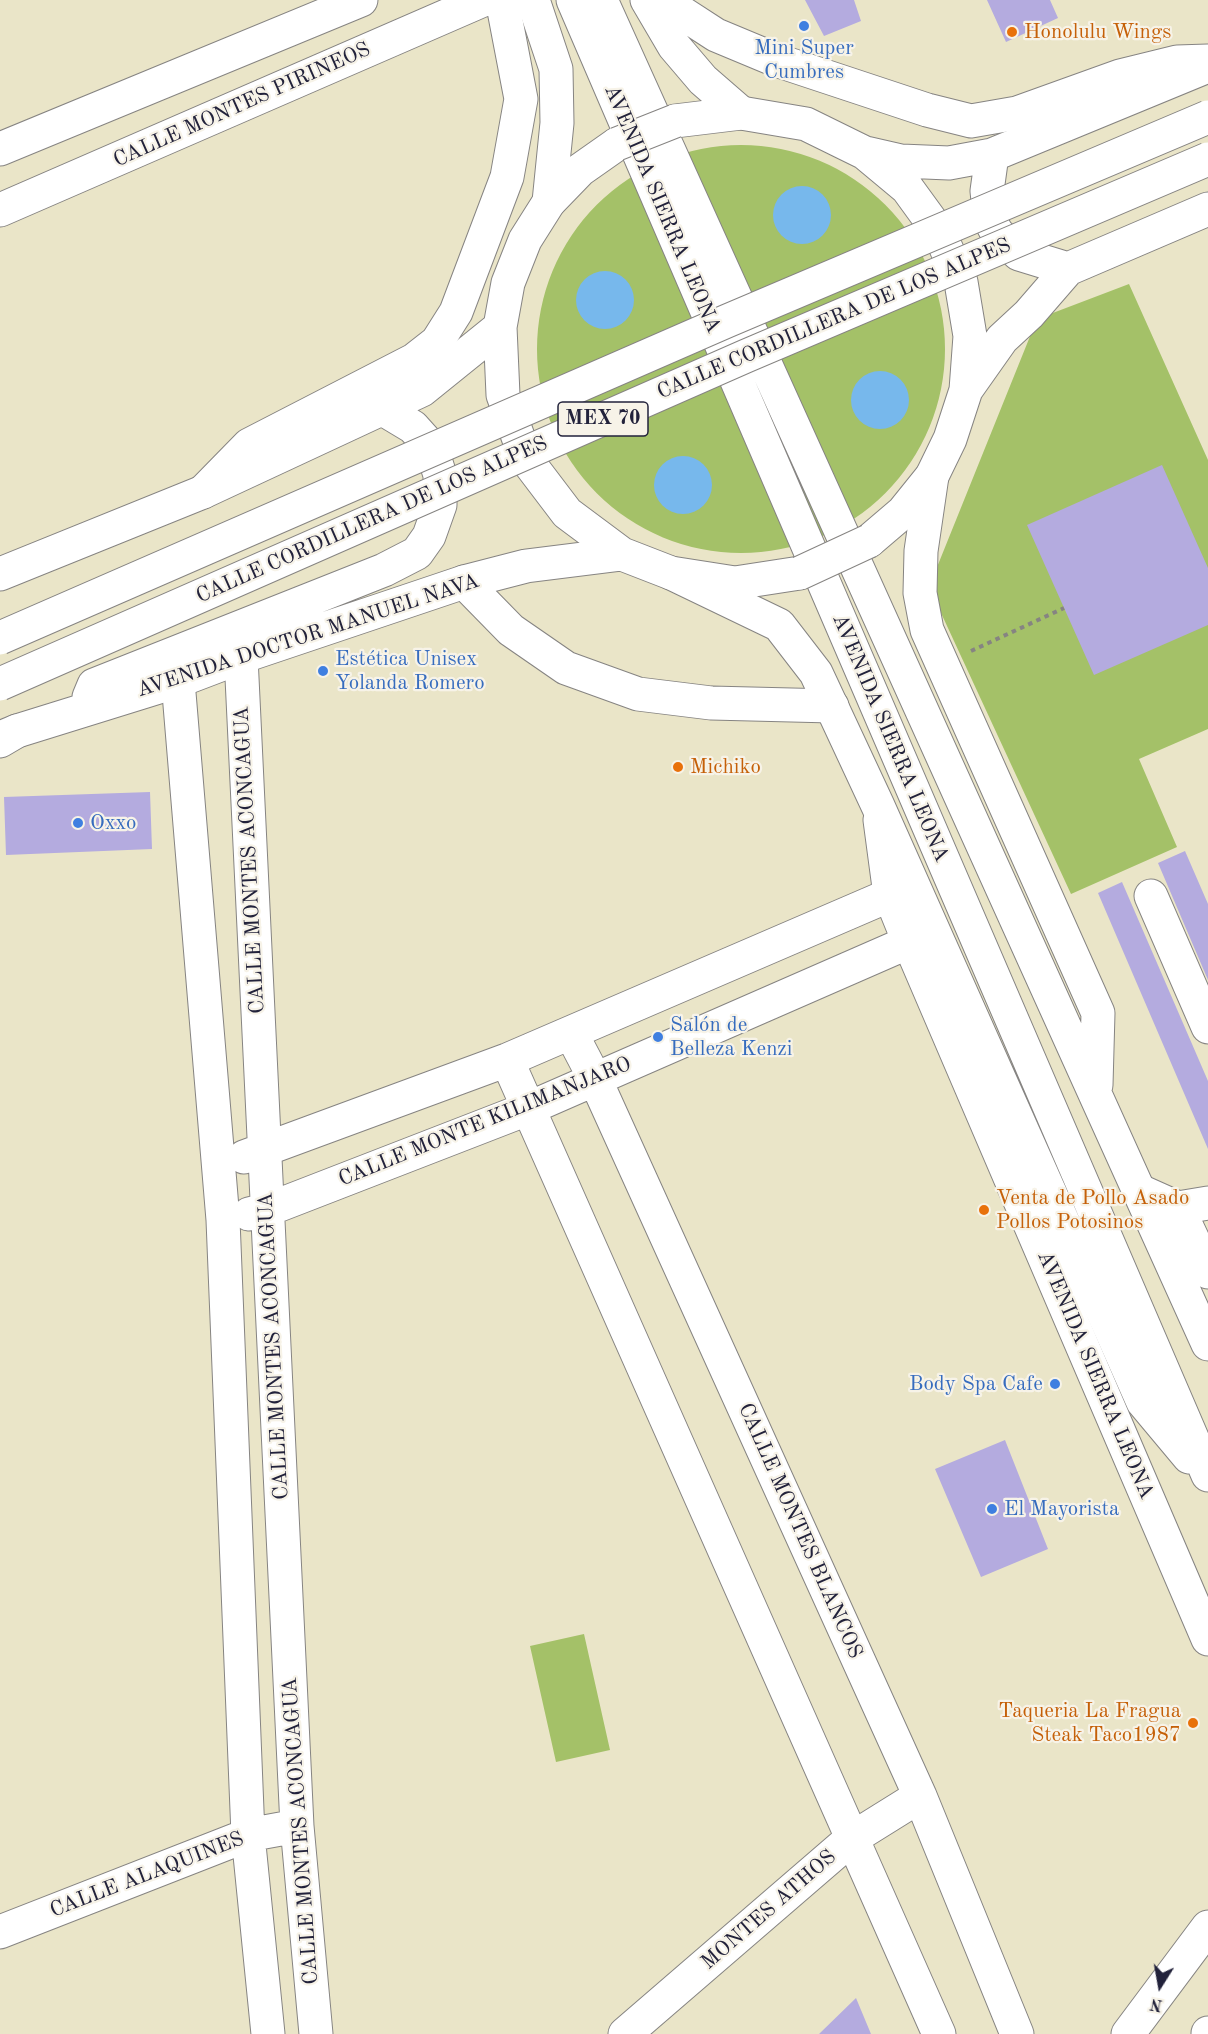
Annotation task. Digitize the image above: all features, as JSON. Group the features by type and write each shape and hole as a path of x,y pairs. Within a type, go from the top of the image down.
{"main road":[{"path":"0,148 361,0"},
{"name":"CALLE MONTES PIRINEOS","path":"0,210 483,0"},
{"path":"203,492 249,445 414,360 437,342 456,312 507,177 521,99 502,0"},
{"path":"533,0 556,69 557,123 549,202"},
{"name":"AVENIDA SIERRA LEONA","path":"573,0 1208,1477"},
{"name":"AVENIDA SIERRA LEONA","path":"601,0 1208,1344"},
{"path":"647,0 674,46 703,80 741,113"},
{"path":"662,0 716,35 776,60 927,110 970,121 1017,113 1120,76 1177,62 1208,61"},
{"path":"865,153 901,161 949,163 992,155 1208,66"},
{"path":"671,573 735,583 800,573 869,541 903,512 932,476 950,439 966,390 970,336 960,282 939,232 907,188 865,153 806,124 741,113 675,121 617,144 580,170 549,202 525,240 508,283 500,327 503,395 526,459 567,513 622,554 671,573 779,625 816,673 878,806 1143,1402 1208,1477"},
{"name":"CALLE CORDILLERA DE LOS ALPES","path":"0,638 716,326 1208,117"},
{"path":"992,155 987,191 990,220 997,233 1019,254 1068,269"},
{"name":"CALLE CORDILLERA DE LOS ALPES","path":"0,684 746,356 1208,159"},
{"path":"966,390 1002,339 1029,314 1068,269 1208,209"},
{"path":"0,574 203,492 422,390 500,327"},
{"path":"84,710 94,685 384,570 417,553 429,536 440,505 440,475 431,447 413,427 383,409"},
{"path":"932,476 921,551 920,593 927,630 1098,1013 1095,1093"},
{"name":"AVENIDA DOCTOR MANUEL NAVA","path":"6,736 178,681 241,657 464,582 526,566 622,554"},
{"path":"464,582 511,630 566,668 638,694 711,703 832,706"},
{"name":"CALLE MONTES ACONCAGUA","path":"241,657 297,1826 316,2034"},
{"name":"CALLE MONTES ACONCAGUA","path":"178,681 224,1220 248,1835 268,2034"},
{"name":"AVENIDA SIERRA LEONA","path":"878,806 890,895 1208,1639"},
{"path":"218,1166 507,1060 890,895"},
{"path":"1151,896 1208,1027"},
{"name":"CALLE MONTE KILIMANJARO","path":"224,1220 268,1209 527,1109 909,942"},
{"name":"CALLE MONTES BLANCOS","path":"571,1033 595,1079 920,1796 1017,2034"},
{"path":"507,1060 939,2034"},
{"path":"1140,1191 1193,1206 1208,1272"},
{"name":"MONTES ATHOS","path":"625,2034 851,1839 920,1796"},
{"name":"CALLE ALAQUINES","path":"0,1932 248,1835 297,1826"},
{"path":"1128,2034 1208,1927"}],"path":[{"path":"943,664 1064,608"}],"green space":[{"path":"741,145 781,149 819,160 854,179 885,205 911,236 930,271 941,309 945,349 941,389 930,427 911,462 885,493 854,519 819,538 781,549 741,553 701,549 663,538 628,519 597,493 571,462 552,427 541,389 537,349 541,309 552,271 571,236 597,205 628,179 663,160 701,149"},
{"path":"1129,284 1208,460 1208,729 1139,759 1177,847 1071,894 929,587 1037,319"},
{"path":"584,1634 610,1750 556,1762 530,1646"}],"water":[{"path":"796,186 808,186 823,194 831,209 831,221 823,236 808,244 796,244 781,236 773,221 773,209 781,194"},
{"path":"599,271 611,271 626,279 634,294 634,306 626,321 611,329 599,329 584,321 576,306 576,294 584,279"},
{"path":"874,371 886,371 901,379 909,394 909,406 901,421 886,429 874,429 859,421 851,406 851,394 859,379"},
{"path":"683,456 694,458 704,464 710,474 712,485 710,496 704,506 694,512 683,514 672,512 662,506 656,496 654,485 656,474 662,464 672,458"}],"building":[{"path":"805,0 854,0 861,21 824,36"},
{"path":"987,0 1050,0 1058,18 1006,42"},
{"path":"1162,465 1208,568 1208,625 1094,675 1027,525"},
{"name":"Oxxo","path":"150,792 152,849 6,855 4,797"},
{"path":"1185,851 1208,904 1208,980 1158,863"},
{"path":"1122,882 1208,1081 1208,1149 1098,893"},
{"name":"El Mayorista","path":"1005,1440 1048,1549 981,1577 935,1469"},
{"path":"856,1998 871,2034 819,2034"}],"place":[{"name":"Mini Super Cumbres","path":"804,26"},
{"name":"Honolulu Wings","path":"1012,32"},
{"name":"Estética Unisex Yolanda Romero","path":"323,671"},
{"name":"Michiko","path":"678,767"},
{"name":"Oxxo","path":"78,823"},
{"name":"Salón de Belleza Kenzi","path":"658,1037"},
{"name":"Venta de Pollo Asado Pollos Potosinos","path":"984,1210"},
{"name":"Body Spa Cafe","path":"1055,1384"},
{"name":"El Mayorista","path":"992,1509"},
{"name":"Taqueria La Fragua Steak Taco1987","path":"1193,1723"}]}
